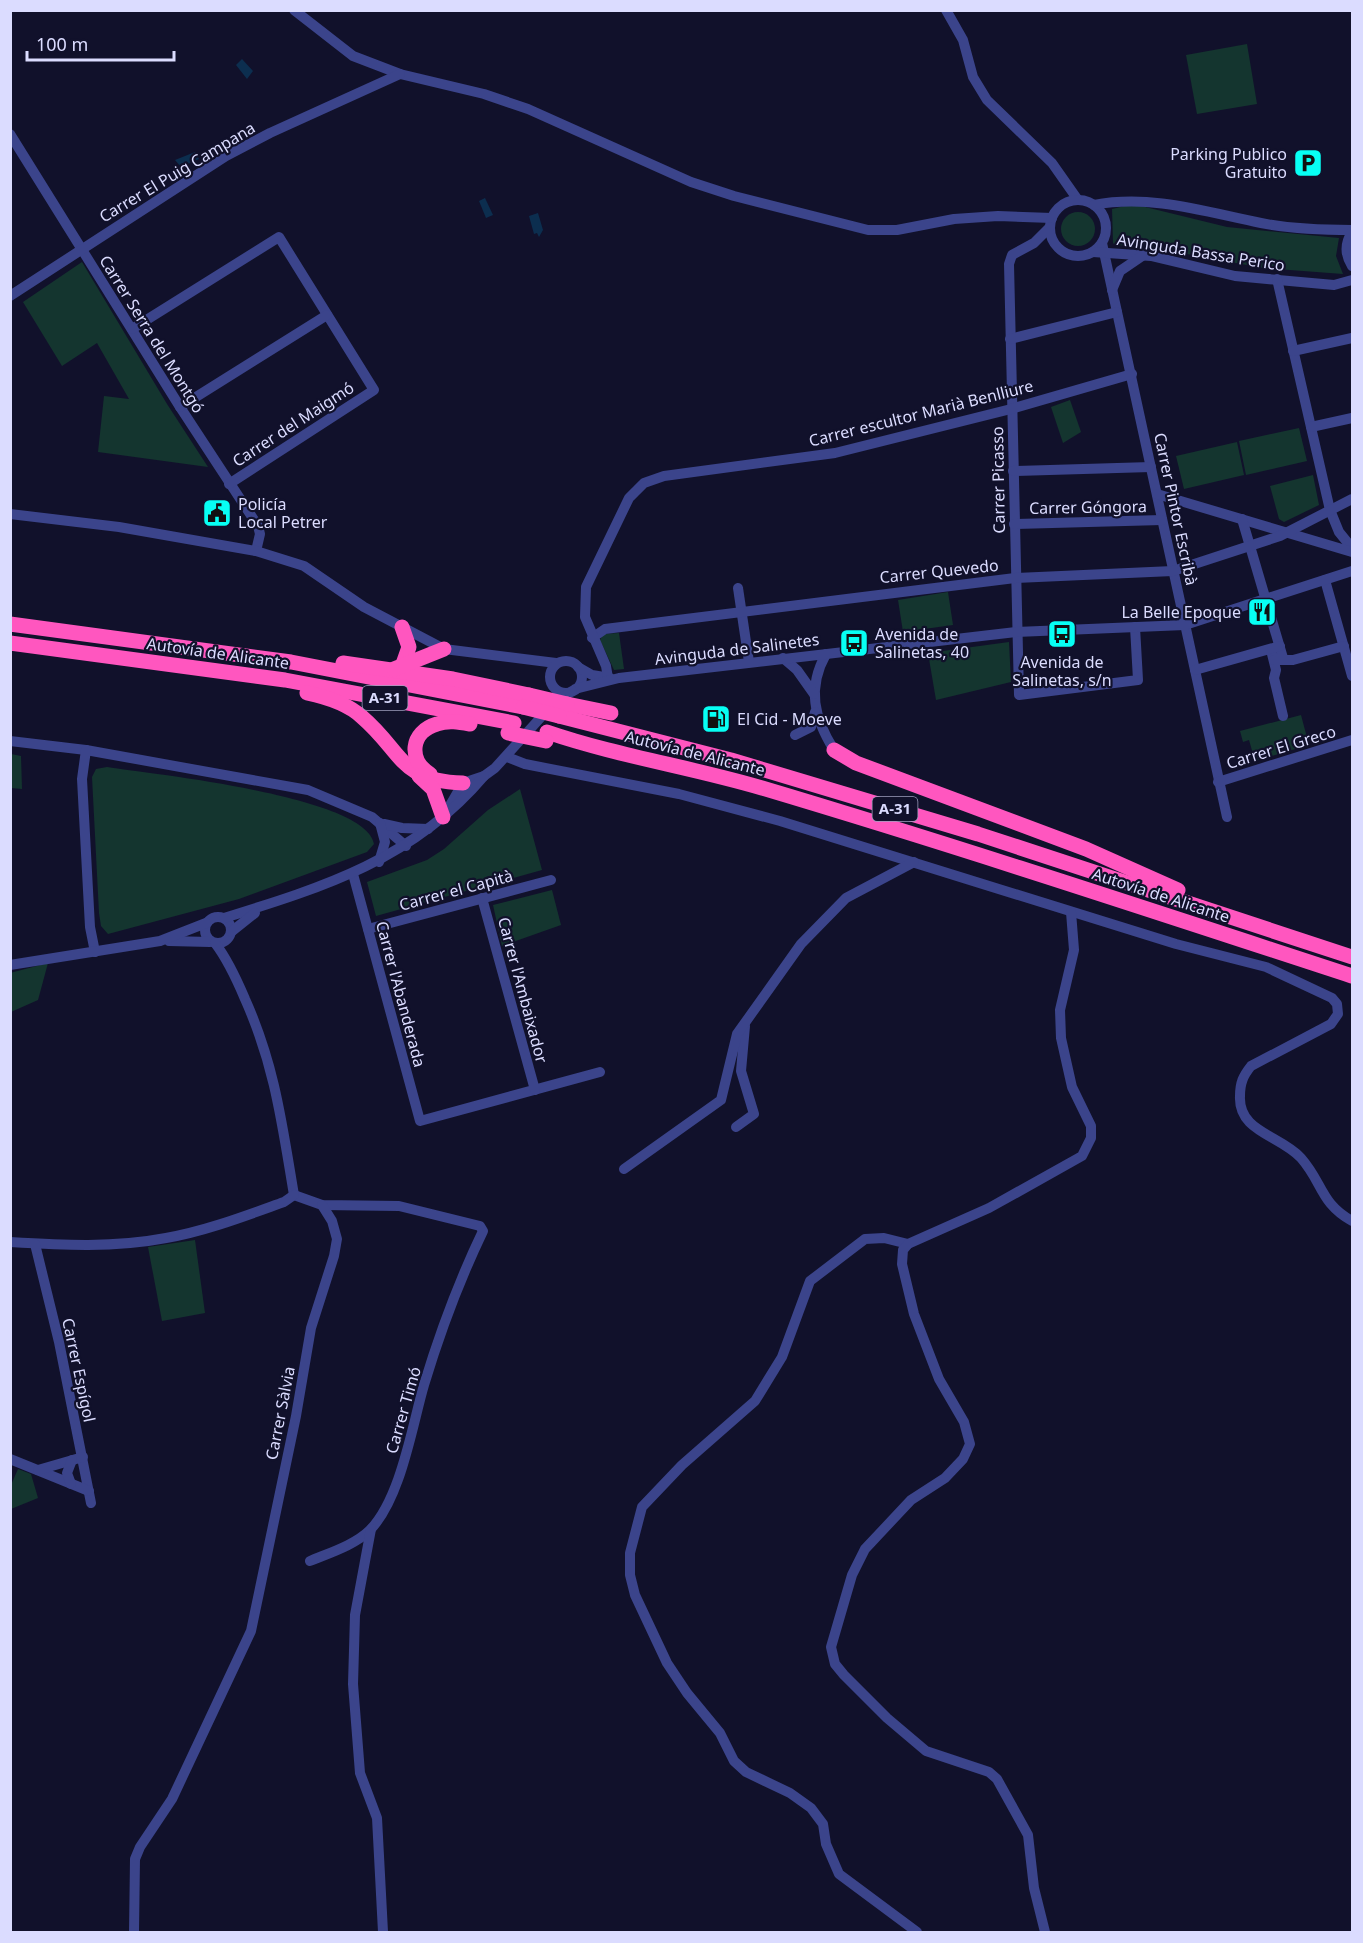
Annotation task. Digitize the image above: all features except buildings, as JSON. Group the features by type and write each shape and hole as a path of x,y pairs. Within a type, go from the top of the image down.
{"highway":[{"name":"Autovía de Alicante","path":"10,624 291,662 526,701 565,701 776,773 978,834 1353,957"},
{"path":"398,667 409,646 402,627"},
{"name":"Autovía de Alicante","path":"10,642 78,650 255,678 285,680 575,742 734,780 911,833 1353,976"},
{"path":"398,667 444,649"},
{"path":"291,662 316,659 398,667 526,701"},
{"path":"255,678 277,687 335,700 363,717 401,761 433,789 443,817"},
{"path":"565,701 611,713"},
{"path":"440,781 418,765 415,757 414,746 418,736 426,729 454,721 511,728"},
{"path":"834,750 856,763 1086,849 1139,875 1208,902 1228,916"},
{"path":"419,776 463,783"}],"street":[{"path":"294,10 353,56 400,74 484,94 528,109 691,182 734,196 868,230 897,230 954,219 998,216 1051,223"},
{"path":"946,10 963,40 973,77 987,100 1052,163 1078,200"},
{"name":"Carrer El Puig Campana","path":"10,296 226,156 270,133 400,74"},
{"name":"Carrer Serra del Montgó","path":"10,134 180,407 258,526 260,534 256,551"},
{"path":"1094,205 1106,222 1100,249 1084,255 1064,252 1057,246 1051,223 1058,209 1067,202 1078,200 1094,205 1122,200 1152,201 1264,224 1353,231 1347,245 1347,254 1353,266"},
{"name":"Carrer Picasso","path":"1051,223 1034,243 1012,255 1009,264 1019,695 1138,680 1135,627"},
{"path":"132,329 279,237 327,315 180,407"},
{"name":"Avinguda Bassa Perico","path":"1100,249 1143,255 1235,276 1339,285 1353,290"},
{"name":"Carrer Pintor Escribà","path":"1100,249 1132,374 1227,817"},
{"path":"1112,290 1120,271 1143,255"},
{"path":"1277,279 1330,510 1339,532 1353,550"},
{"name":"Avinguda Bassa Perico","path":"1339,285 1353,280"},
{"path":"1010,339 1117,312"},
{"name":"Carrer del Maigmó","path":"229,484 374,390 327,315"},
{"path":"1293,351 1353,338"},
{"name":"Carrer escultor Marià Benlliure","path":"608,678 606,666 592,638 585,617 586,587 630,498 644,483 664,476 835,453 1011,409 1132,374"},
{"path":"1311,427 1353,418"},
{"path":"1013,471 1151,467"},
{"path":"1157,494 1353,550"},
{"name":"Carrer Quevedo","path":"592,638 605,628 741,610 1015,578 1173,570 1287,532 1353,499"},
{"name":"Avinguda de Salinetes","path":"10,514 119,526 256,551 304,566 364,607 444,649 522,661 556,663 570,661 592,675 608,678 1016,632 1185,625 1353,571"},
{"path":"1242,519 1266,598 1279,659 1274,678 1283,716"},
{"name":"Carrer Góngora","path":"1014,524 1162,520"},
{"path":"1325,580 1352,673"},
{"path":"738,588 749,663"},
{"path":"1279,659 1293,660 1344,646"},
{"path":"1195,670 1275,647"},
{"path":"795,735 811,727 815,712 814,694 818,668 826,654"},
{"path":"783,658 797,670 814,694"},
{"path":"522,661 542,671 565,701"},
{"path":"556,663 551,671 551,683 561,692 565,701"},
{"path":"294,1195 273,1074 263,1039 234,973 204,930 206,923 210,918 224,918 271,904 353,874 406,846 443,817 565,701 582,676 578,667"},
{"name":"Avinguda de Salinetes","path":"565,701 619,678"},
{"path":"815,712 834,750"},
{"name":"Carrer El Greco","path":"1218,782 1353,740"},
{"path":"10,741 86,750 308,790 345,804 380,823 406,846"},
{"path":"86,750 82,779 90,927 95,952"},
{"path":"507,757 525,764 679,794 780,821 1071,912 1266,968 1314,988 1337,1004 1338,1014 1331,1024 1251,1066 1243,1076 1239,1101 1246,1121 1298,1155 1332,1208 1353,1221"},
{"path":"443,817 463,783 484,776"},
{"path":"380,823 402,828 428,829"},
{"path":"379,862 385,842 380,823"},
{"path":"624,1169 721,1100 737,1034 745,1026 757,1004 801,944 832,911 846,898 914,862"},
{"name":"Carrer l'Abanderada","path":"353,874 420,1121 535,1090"},
{"name":"Carrer el Capità","path":"368,929 551,880"},
{"name":"Carrer l'Ambaixador","path":"482,898 535,1090"},
{"path":"10,965 160,941 213,942 229,935 244,919 271,904"},
{"path":"1045,1932 1034,1888 1028,1835 997,1779 989,1772 926,1751 886,1718 844,1675 835,1664 831,1647 852,1575 865,1549 911,1500 945,1478 963,1459 970,1444 964,1422 939,1379 914,1314 902,1264 903,1250 908,1244 989,1208 1082,1156 1091,1138 1091,1126 1072,1087 1061,1038 1060,1010 1074,950 1071,912"},
{"path":"224,918 229,935 234,973"},
{"path":"160,941 206,923"},
{"path":"736,1126 754,1114 741,1071 745,1026"},
{"path":"535,1090 600,1072"},
{"path":"294,1195 322,1204"},
{"path":"10,1242 120,1244 166,1238 202,1230 284,1202 294,1195"},
{"name":"Carrer Timó","path":"310,1561 358,1539 371,1529 385,1506 404,1464 425,1384 452,1302 483,1231 480,1226 399,1206 322,1204"},
{"name":"Carrer Sàlvia","path":"134,1932 135,1859 140,1847 172,1799 251,1631 294,1426 310,1328 334,1256 337,1239 332,1221 322,1204"},
{"path":"908,1244 884,1238 865,1239 810,1281 782,1357 755,1401 682,1465 642,1508 630,1553 630,1564 635,1595 667,1663 687,1693 720,1733 734,1761 746,1772 790,1793 811,1808 823,1824 832,1862 839,1874 916,1932"},
{"name":"Carrer Espígol","path":"34,1244 83,1457 91,1503"},
{"path":"38,1470 83,1457"},
{"path":"10,1459 89,1491"},
{"path":"71,1484 68,1473 72,1460"},
{"path":"371,1529 355,1615 353,1684 360,1773 377,1818 383,1932"}],"green space":[{"path":"1247,44 1257,104 1197,114 1186,55"},
{"path":"1133,204 1227,227 1339,238 1336,256 1343,274 1263,268 1149,247 1147,243 1137,243 1136,246 1115,245 1113,243 1112,209"},
{"path":"1078,212 1090,217 1095,229 1090,241 1078,246 1066,241 1061,229 1066,217"},
{"path":"82,262 167,404 208,467 98,452 104,396 129,399 97,343 62,366 23,302"},
{"path":"1070,400 1081,432 1063,443 1051,407"},
{"path":"1299,428 1307,461 1246,475 1239,441"},
{"path":"1237,442 1244,475 1184,489 1176,456"},
{"path":"1313,475 1319,505 1284,522 1279,519 1270,486"},
{"path":"948,592 953,625 903,632 898,600"},
{"path":"619,633 624,669 614,670 600,640 603,634"},
{"path":"1009,642 1011,682 936,700 928,653"},
{"path":"1301,715 1309,745 1255,761 1249,740 1243,742 1240,731"},
{"path":"11,754 21,756 22,789 11,788"},
{"path":"107,767 209,782 298,800 336,813 362,827 374,844 367,852 239,899 108,934 101,926 99,913 92,777 96,769"},
{"path":"520,789 542,870 376,916 367,882 427,860 444,849 488,810"},
{"path":"552,890 561,925 502,946 493,905"},
{"path":"48,963 38,1000 11,1012 10,973"},
{"path":"195,1240 205,1313 162,1321 148,1247"},
{"path":"18,1469 31,1474 38,1498 11,1509 11,1485"}],"water":[{"path":"242,59 253,71 247,79 236,65"},
{"path":"195,152 199,159 181,167 175,160"},
{"path":"485,198 493,215 486,218 479,201"},
{"path":"538,213 543,230 539,237 537,233 534,234 529,216"}],"place":[{"name":"Parking Publico Gratuito","path":"1308,163"},
{"name":"Policía Local Petrer","path":"217,513"},
{"name":"La Belle Epoque","path":"1262,612"},
{"name":"Avenida de Salinetas, s/n","path":"1062,634"},
{"name":"Avenida de Salinetas, 40","path":"854,643"},
{"name":"El Cid - Moeve","path":"716,719"}]}
